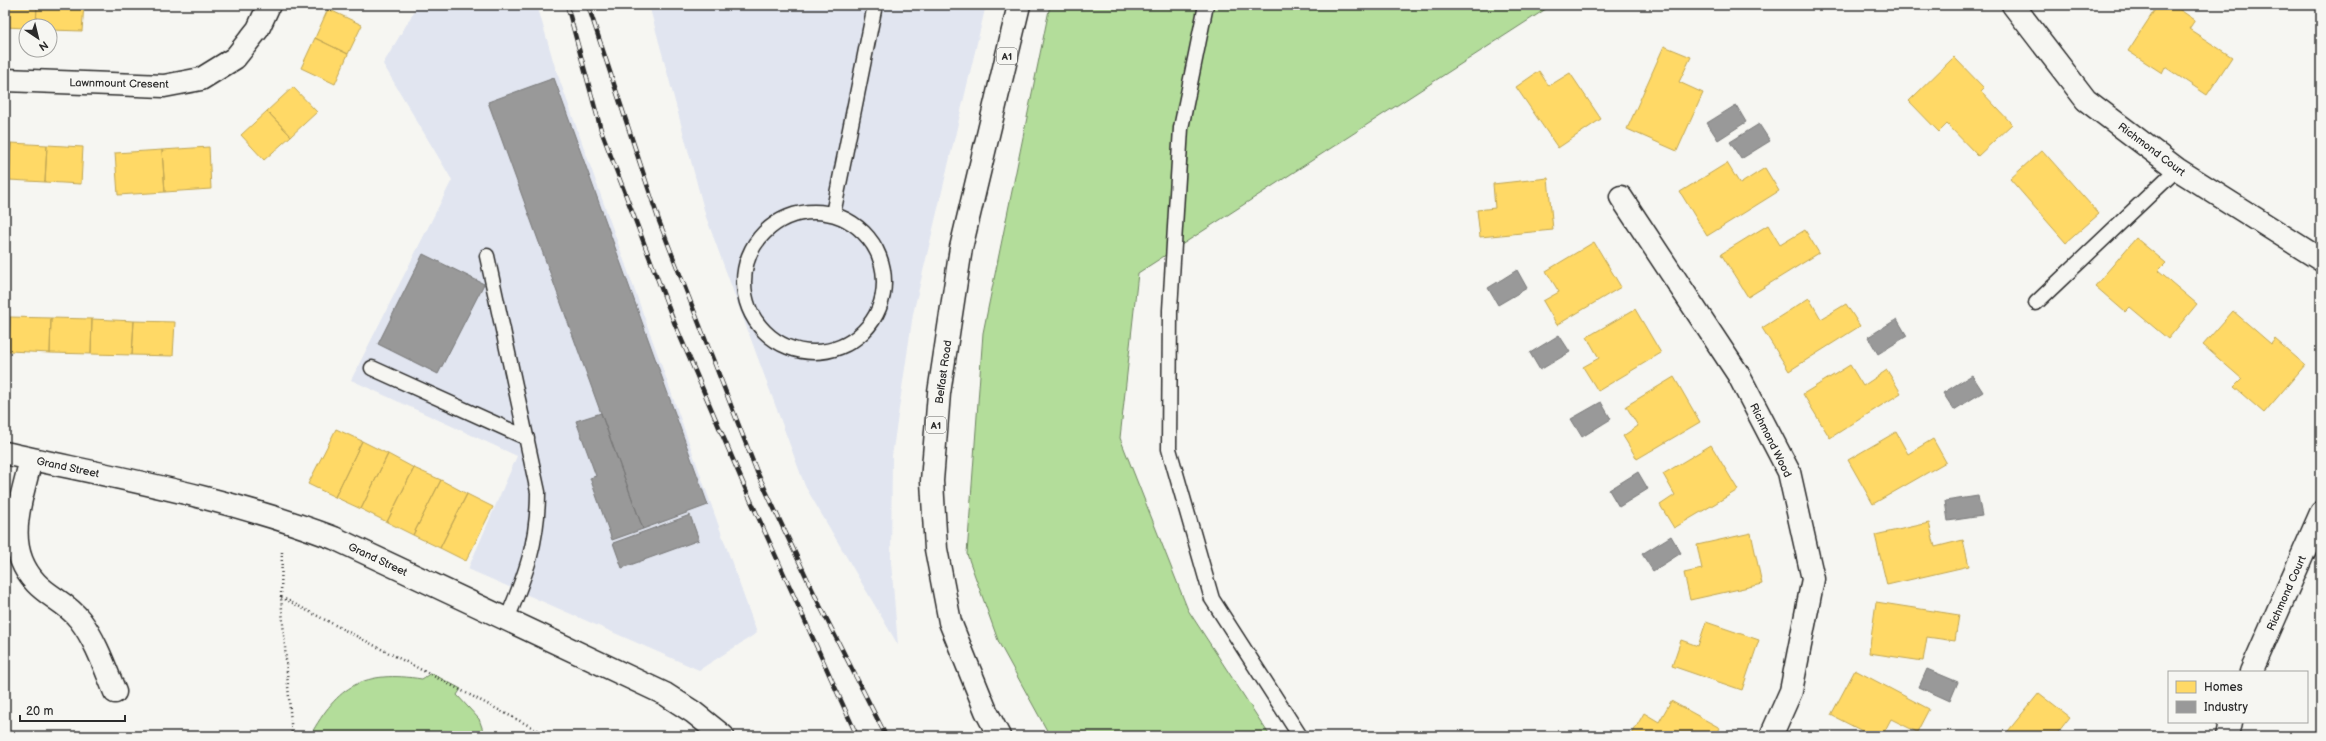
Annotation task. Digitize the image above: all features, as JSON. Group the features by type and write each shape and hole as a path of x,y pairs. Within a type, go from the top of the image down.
{"main road":[{"name":"Lawnmount Cresent","path":"5,80 164,86 200,79 235,58 258,29 269,5"},
{"name":"Belfast Road","path":"999,736 986,711 950,622 936,549 932,481 939,393 961,248 1019,5"},
{"name":"Richmond Court","path":"2013,5 2086,100 2177,169 2321,260"},
{"name":"Richmond Wood","path":"1620,197 1738,374 1790,472 1813,580 1791,691 1770,736"},
{"name":"Grand Street","path":"5,454 205,496 283,519 334,538 665,694 693,712 720,735"},
{"path":"31,459 18,515 16,535 23,567 37,584 63,602 80,620 98,652 115,692"},
{"name":"Richmond Court","path":"2251,671 2321,513"},
{"path":"2228,736 2230,723"}],"lane":[{"path":"833,214 875,5"},
{"path":"1206,5 1181,128 1170,310 1168,449 1212,599 1300,736"},
{"path":"2036,303 2177,169"},
{"path":"809,212 833,214 853,224 870,239 881,259 884,281 881,304 870,324 854,340 833,350 810,352 788,348 767,335 752,317 744,295 744,271 749,256 752,248 766,230 786,217 809,212"},
{"path":"487,256 538,492 538,521 533,552 507,619"},
{"path":"372,368 527,438"}],"path":[{"path":"283,519 281,597 292,736"},
{"path":"281,597 549,736"}],"shaded area":[{"path":"418,5 537,5 555,67 757,633 699,670 468,569 517,456 351,380 452,180 383,64"},
{"path":"649,5 986,5 913,314 892,456 891,562 898,645 805,486 706,217"}],"green space":[{"path":"1050,5 1552,5 1138,273 1120,438 1188,610 1270,736 1050,736 999,643 967,554 983,333"},
{"path":"431,673 461,689 457,695 479,719 485,736 310,736 331,704 342,693 355,685 368,680 384,677 422,679"}],"building: Homes":[{"path":"5,5 37,5 36,18 18,18 18,28 5,27"},
{"path":"37,5 84,5 82,31 58,30 58,18 36,18"},
{"path":"2158,5 2173,5 2195,20 2189,29 2232,57 2207,95 2165,67 2162,73 2128,51"},
{"path":"328,9 362,25 348,54 315,38"},
{"path":"315,38 348,54 335,84 301,68"},
{"path":"1664,46 1691,57 1679,82 1703,93 1677,151 1627,129"},
{"path":"1954,57 1984,88 1981,91 2012,124 1978,156 1947,124 1939,132 1909,101"},
{"path":"1539,71 1549,86 1570,73 1601,119 1558,148 1516,87"},
{"path":"293,87 317,112 291,136 267,111"},
{"path":"267,111 291,136 264,160 241,135"},
{"path":"5,143 11,143 9,180 5,180"},
{"path":"11,143 47,145 45,182 9,180"},
{"path":"47,145 83,147 81,184 45,182"},
{"path":"209,147 211,189 165,192 162,150"},
{"path":"162,150 165,192 118,195 115,153"},
{"path":"2042,150 2099,214 2066,243 2010,179"},
{"path":"1727,163 1740,184 1765,168 1779,191 1707,236 1680,192"},
{"path":"1548,178 1553,230 1480,237 1477,210 1495,208 1493,184"},
{"path":"1768,225 1780,245 1805,230 1819,253 1748,297 1721,254"},
{"path":"2136,238 2166,263 2158,271 2197,304 2168,339 2130,307 2125,312 2095,286"},
{"path":"1594,242 1621,287 1557,325 1543,301 1559,292 1546,271"},
{"path":"1809,298 1821,319 1846,304 1860,326 1789,371 1762,328"},
{"path":"1635,309 1661,353 1598,391 1583,367 1599,358 1587,337"},
{"path":"2233,311 2271,344 2275,339 2305,365 2264,413 2234,387 2242,379 2203,345"},
{"path":"5,317 10,317 9,351 5,351"},
{"path":"10,317 51,318 50,353 9,351"},
{"path":"51,318 92,319 91,354 50,353"},
{"path":"92,319 134,321 132,355 91,354"},
{"path":"134,321 175,322 173,356 132,355"},
{"path":"1850,365 1863,386 1887,370 1901,393 1830,438 1803,394"},
{"path":"1674,377 1700,422 1637,459 1623,436 1638,426 1626,406"},
{"path":"336,429 362,441 335,497 308,484"},
{"path":"1896,432 1908,454 1933,439 1946,462 1873,504 1848,460"},
{"path":"362,441 388,454 361,509 335,497"},
{"path":"1711,445 1738,490 1674,528 1660,505 1675,495 1663,474"},
{"path":"388,454 414,468 387,522 361,509"},
{"path":"414,468 441,480 413,535 387,522"},
{"path":"441,480 467,494 440,548 413,535"},
{"path":"467,494 493,507 466,561 440,548"},
{"path":"1929,523 1935,547 1963,540 1969,566 1887,585 1875,535"},
{"path":"1751,533 1762,584 1690,600 1684,573 1702,569 1697,545"},
{"path":"1876,602 1959,615 1955,641 1927,637 1923,661 1869,653"},
{"path":"1706,622 1759,640 1742,690 1672,666 1681,640 1698,646"},
{"path":"1855,670 1929,709 1917,732 1891,719 1882,736 1872,736 1831,715"},
{"path":"2039,693 2070,717 2055,736 2004,736"},
{"path":"1671,701 1720,728 1716,736 1631,736 1644,713 1659,722"}],"building: Industry":[{"path":"554,78 708,505 643,529 488,102"},
{"path":"1736,105 1746,122 1718,140 1707,123"},
{"path":"1759,124 1770,141 1741,159 1730,142"},
{"path":"423,254 484,284 438,374 378,344"},
{"path":"1517,270 1527,288 1498,305 1488,288"},
{"path":"1897,319 1907,336 1878,354 1868,337"},
{"path":"1559,335 1570,352 1540,370 1530,353"},
{"path":"1972,375 1983,392 1954,410 1943,393"},
{"path":"1601,402 1611,419 1582,437 1571,419"},
{"path":"601,413 643,529 612,540 590,478 596,476 576,421"},
{"path":"1638,472 1648,489 1619,507 1609,490"},
{"path":"1978,496 1982,516 1948,521 1945,501"},
{"path":"690,515 699,540 622,568 613,543"},
{"path":"1671,536 1681,553 1653,571 1642,554"},
{"path":"1927,669 1958,682 1950,701 1919,687"}],"railway":[{"path":"567,5 601,130 674,322 746,490 857,736"},
{"path":"588,5 659,221 757,472 820,606 886,736"}]}
